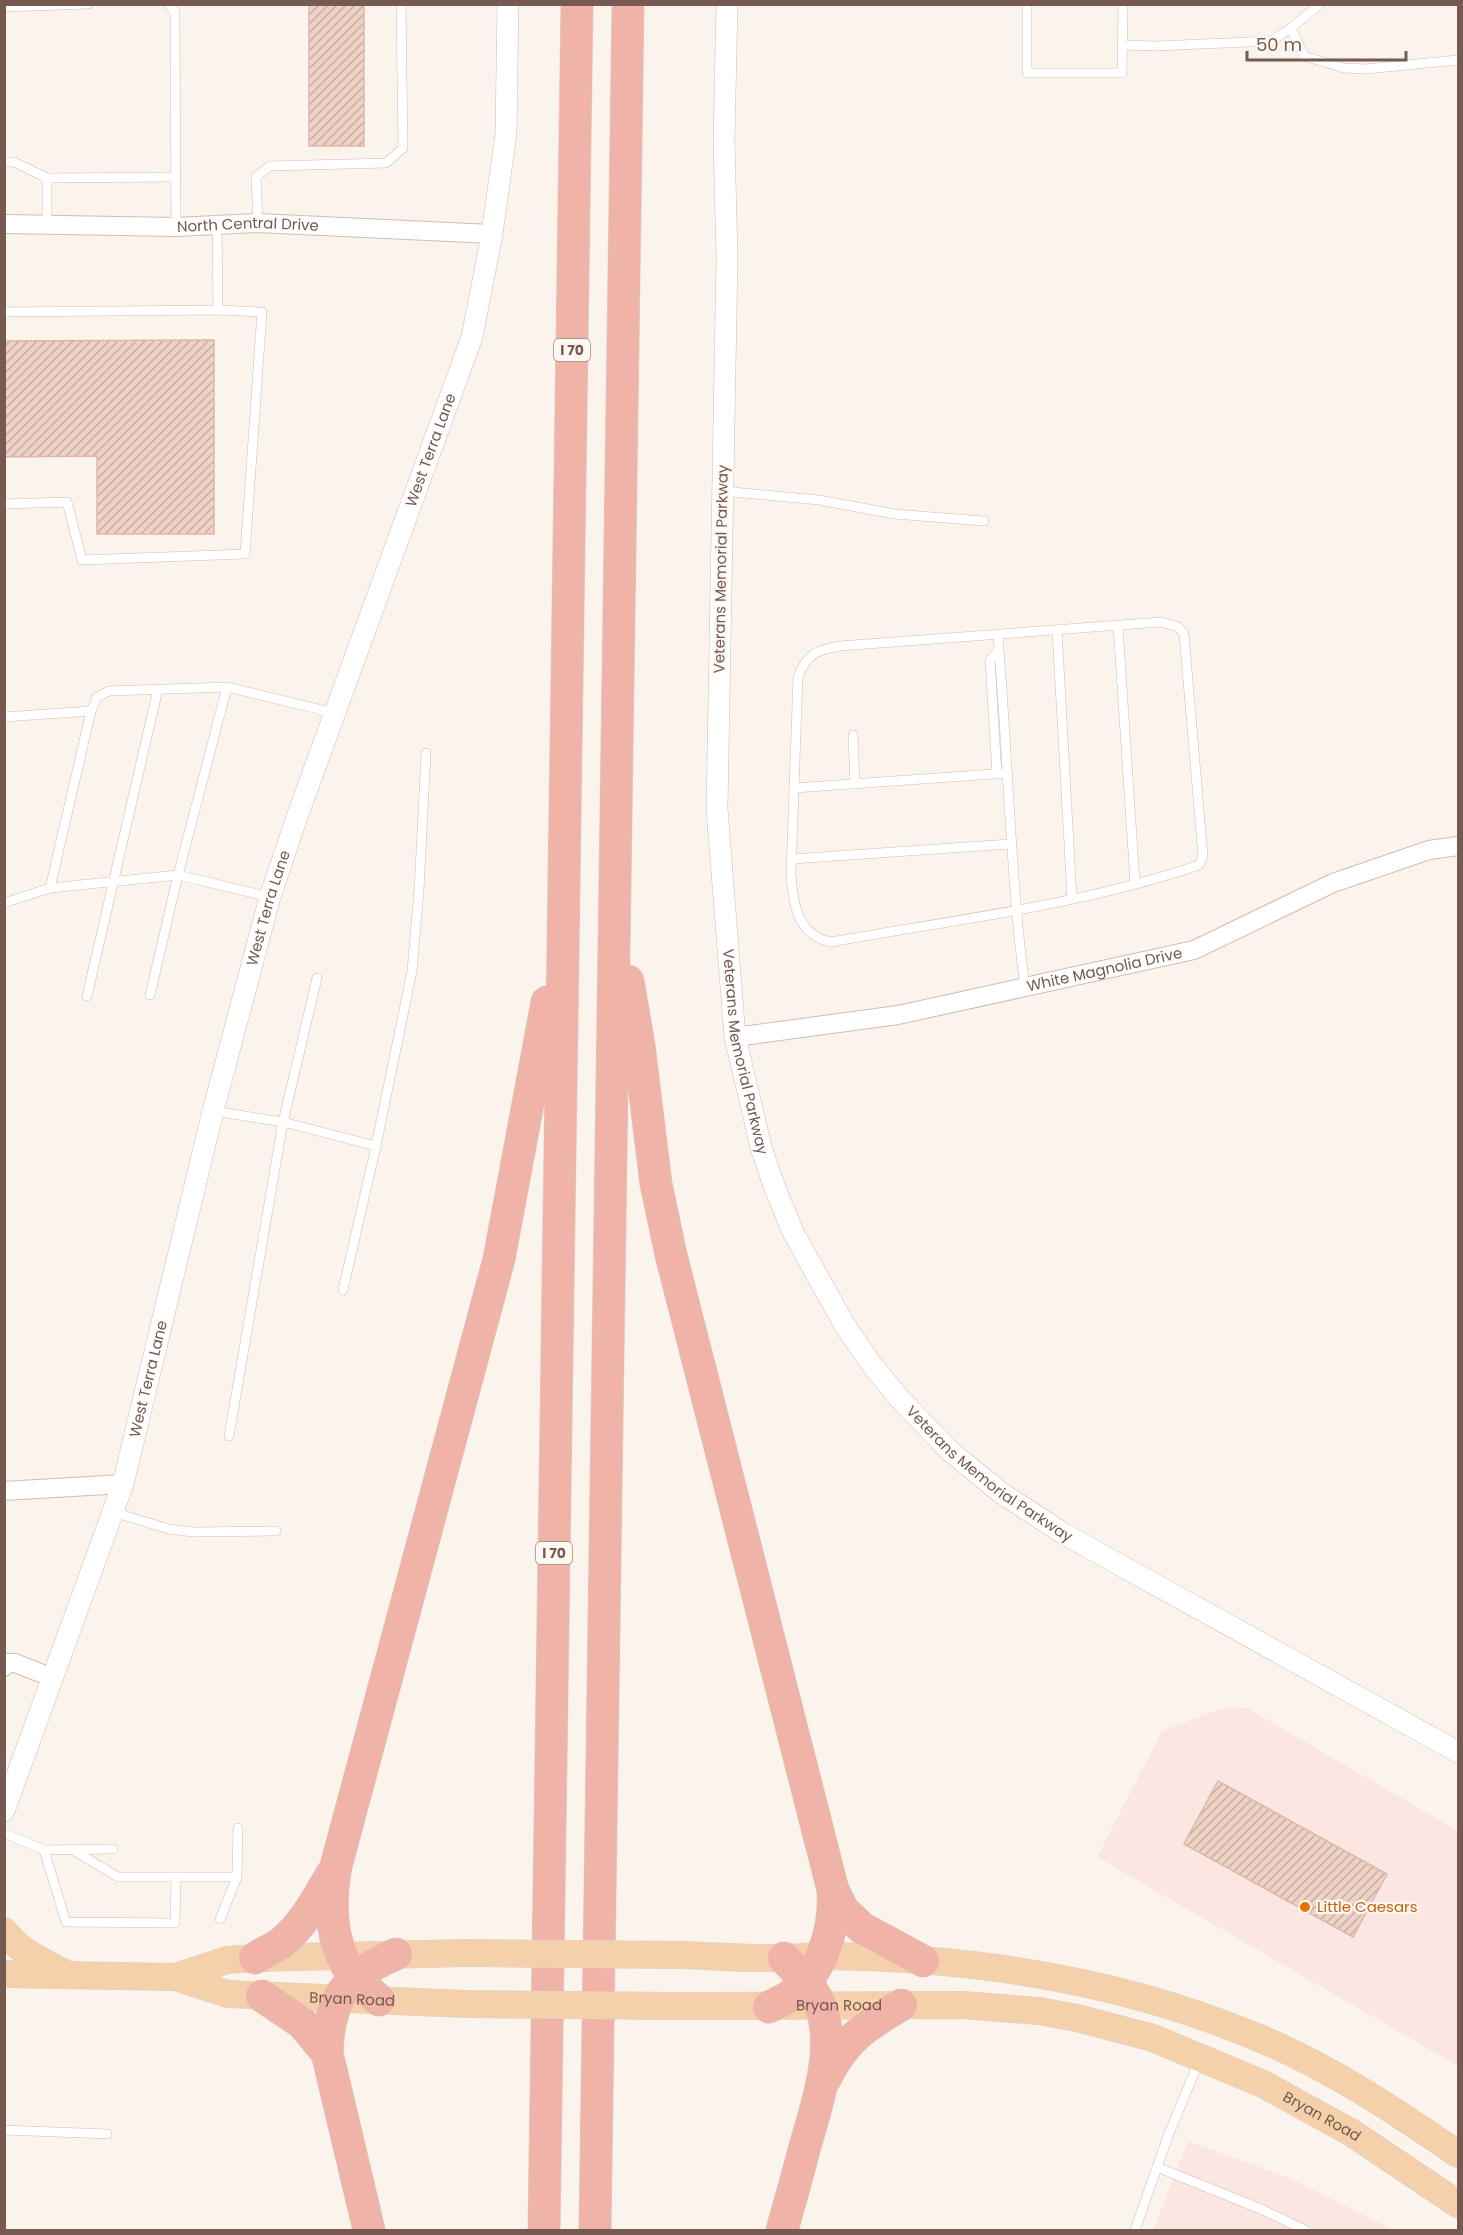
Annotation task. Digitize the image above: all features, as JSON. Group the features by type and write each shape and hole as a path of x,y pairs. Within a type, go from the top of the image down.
{"highway":[{"name":"I 70","path":"544,2230 577,4"},
{"path":"595,2230 628,4"},
{"path":"369,2230 327,2053 329,2020 345,1977 333,1922 333,1886 336,1866 499,1260 544,1022 565,876"},
{"path":"615,900 639,1045 656,1184 670,1255 833,1890 834,1914 831,1933 816,1981 825,2023 826,2054 822,2085 782,2230"},
{"path":"255,1958 279,1944 294,1930 310,1911 336,1866"},
{"path":"833,1890 843,1910 862,1928 923,1961"},
{"path":"345,1977 396,1954"},
{"path":"784,1958 816,1981"},
{"path":"345,1977 379,2000"},
{"path":"769,2007 816,1981"},
{"path":"262,1996 302,2022 327,2053"},
{"path":"822,2085 834,2061 849,2042 866,2026 901,2005"}],"main road":[{"path":"4,1931 12,1941 30,1954 70,1976"},
{"path":"396,1954 681,1955 784,1958"},
{"name":"Bryan Road","path":"175,1977 227,1960 255,1958 345,1977"},
{"path":"816,1981 923,1961 1035,1974 1149,1999 1260,2038 1331,2073 1364,2091 1458,2154"},
{"name":"Bryan Road","path":"4,1974 175,1977 228,1994 262,1996 345,1977"},
{"path":"4,1988 70,1976"},
{"name":"Bryan Road","path":"816,1981 901,2005 963,2005 1039,2011 1077,2018 1153,2038 1297,2101 1352,2133 1457,2204"},
{"name":"Bryan Road","path":"379,2000 465,2004 769,2007"}],"street":[{"name":"West Terra Lane","path":"4,1811 123,1484 213,1111 270,897 472,337 492,234 506,135 508,4"},
{"name":"Veterans Memorial Parkway","path":"727,4 724,140 727,257 717,809 735,1037 762,1151 793,1232 844,1324 872,1365 925,1426 975,1472 1028,1512 1114,1563 1458,1752"},
{"name":"North Central Drive","path":"4,225 176,227 258,223 492,234"},
{"name":"White Magnolia Drive","path":"735,1037 898,1015 1194,950 1333,883 1429,850 1458,846"},
{"path":"4,1491 123,1484"},
{"path":"4,1667 7,1663 15,1663 53,1678"}],"lane":[{"path":"4,7 88,4"},
{"path":"168,4 175,12 176,227"},
{"path":"258,223 256,177 270,166 386,163 403,148 401,4"},
{"path":"1027,4 1027,73 1122,73 1123,4"},
{"path":"1123,45 1155,46 1271,40 1292,28 1320,4"},
{"path":"1292,28 1304,56 1344,68 1366,69 1458,60"},
{"path":"4,162 14,162 47,178 175,177"},
{"path":"47,178 47,224"},
{"path":"217,225 218,310"},
{"path":"4,312 218,310 262,312 245,554 82,560 67,502 4,504"},
{"path":"722,491 819,500 894,514 984,521"},
{"path":"1161,622 1178,627 1184,634 1203,856 1199,865 1072,898 831,942 820,940 809,933 797,910 792,889 798,677 803,665 821,649 840,646 1057,630 1161,622"},
{"path":"1118,626 1136,883"},
{"path":"1057,630 1072,898"},
{"path":"998,634 1008,773 1010,844 1025,987"},
{"path":"997,774 990,660 999,650"},
{"path":"150,995 178,875 227,687"},
{"path":"50,888 91,711 97,697 109,691 227,687 335,713"},
{"path":"87,996 159,689"},
{"path":"4,717 91,711"},
{"path":"853,735 855,784"},
{"path":"343,1290 376,1146 412,971 426,753"},
{"path":"794,788 1008,773"},
{"path":"792,859 1010,844"},
{"path":"4,903 50,888 178,875 270,897"},
{"path":"229,1436 283,1122 318,978"},
{"path":"213,1111 283,1122 376,1146"},
{"path":"113,1512 169,1529 193,1532 276,1532"},
{"path":"220,1919 237,1877 238,1828"},
{"path":"4,1833 44,1850 112,1849"},
{"path":"44,1850 66,1922 176,1923 176,1877"},
{"path":"73,1850 118,1877 237,1877"},
{"path":"1136,2230 1157,2167 1200,2057"},
{"path":"4,2130 107,2134"},
{"path":"1157,2167 1263,2210 1305,2230"}],"shaded area":[{"path":"1247,1708 1458,1831 1458,2066 1097,1857 1162,1731 1220,1709"},
{"path":"1188,2141 1289,2178 1393,2230 1153,2230"}],"building":[{"path":"309,4 364,4 364,146 309,146"},
{"path":"214,340 214,534 97,534 97,456 4,457 4,341"},
{"path":"1218,1781 1387,1874 1353,1937 1184,1844"}],"place":[{"name":"Little Caesars","path":"1305,1907"}]}
